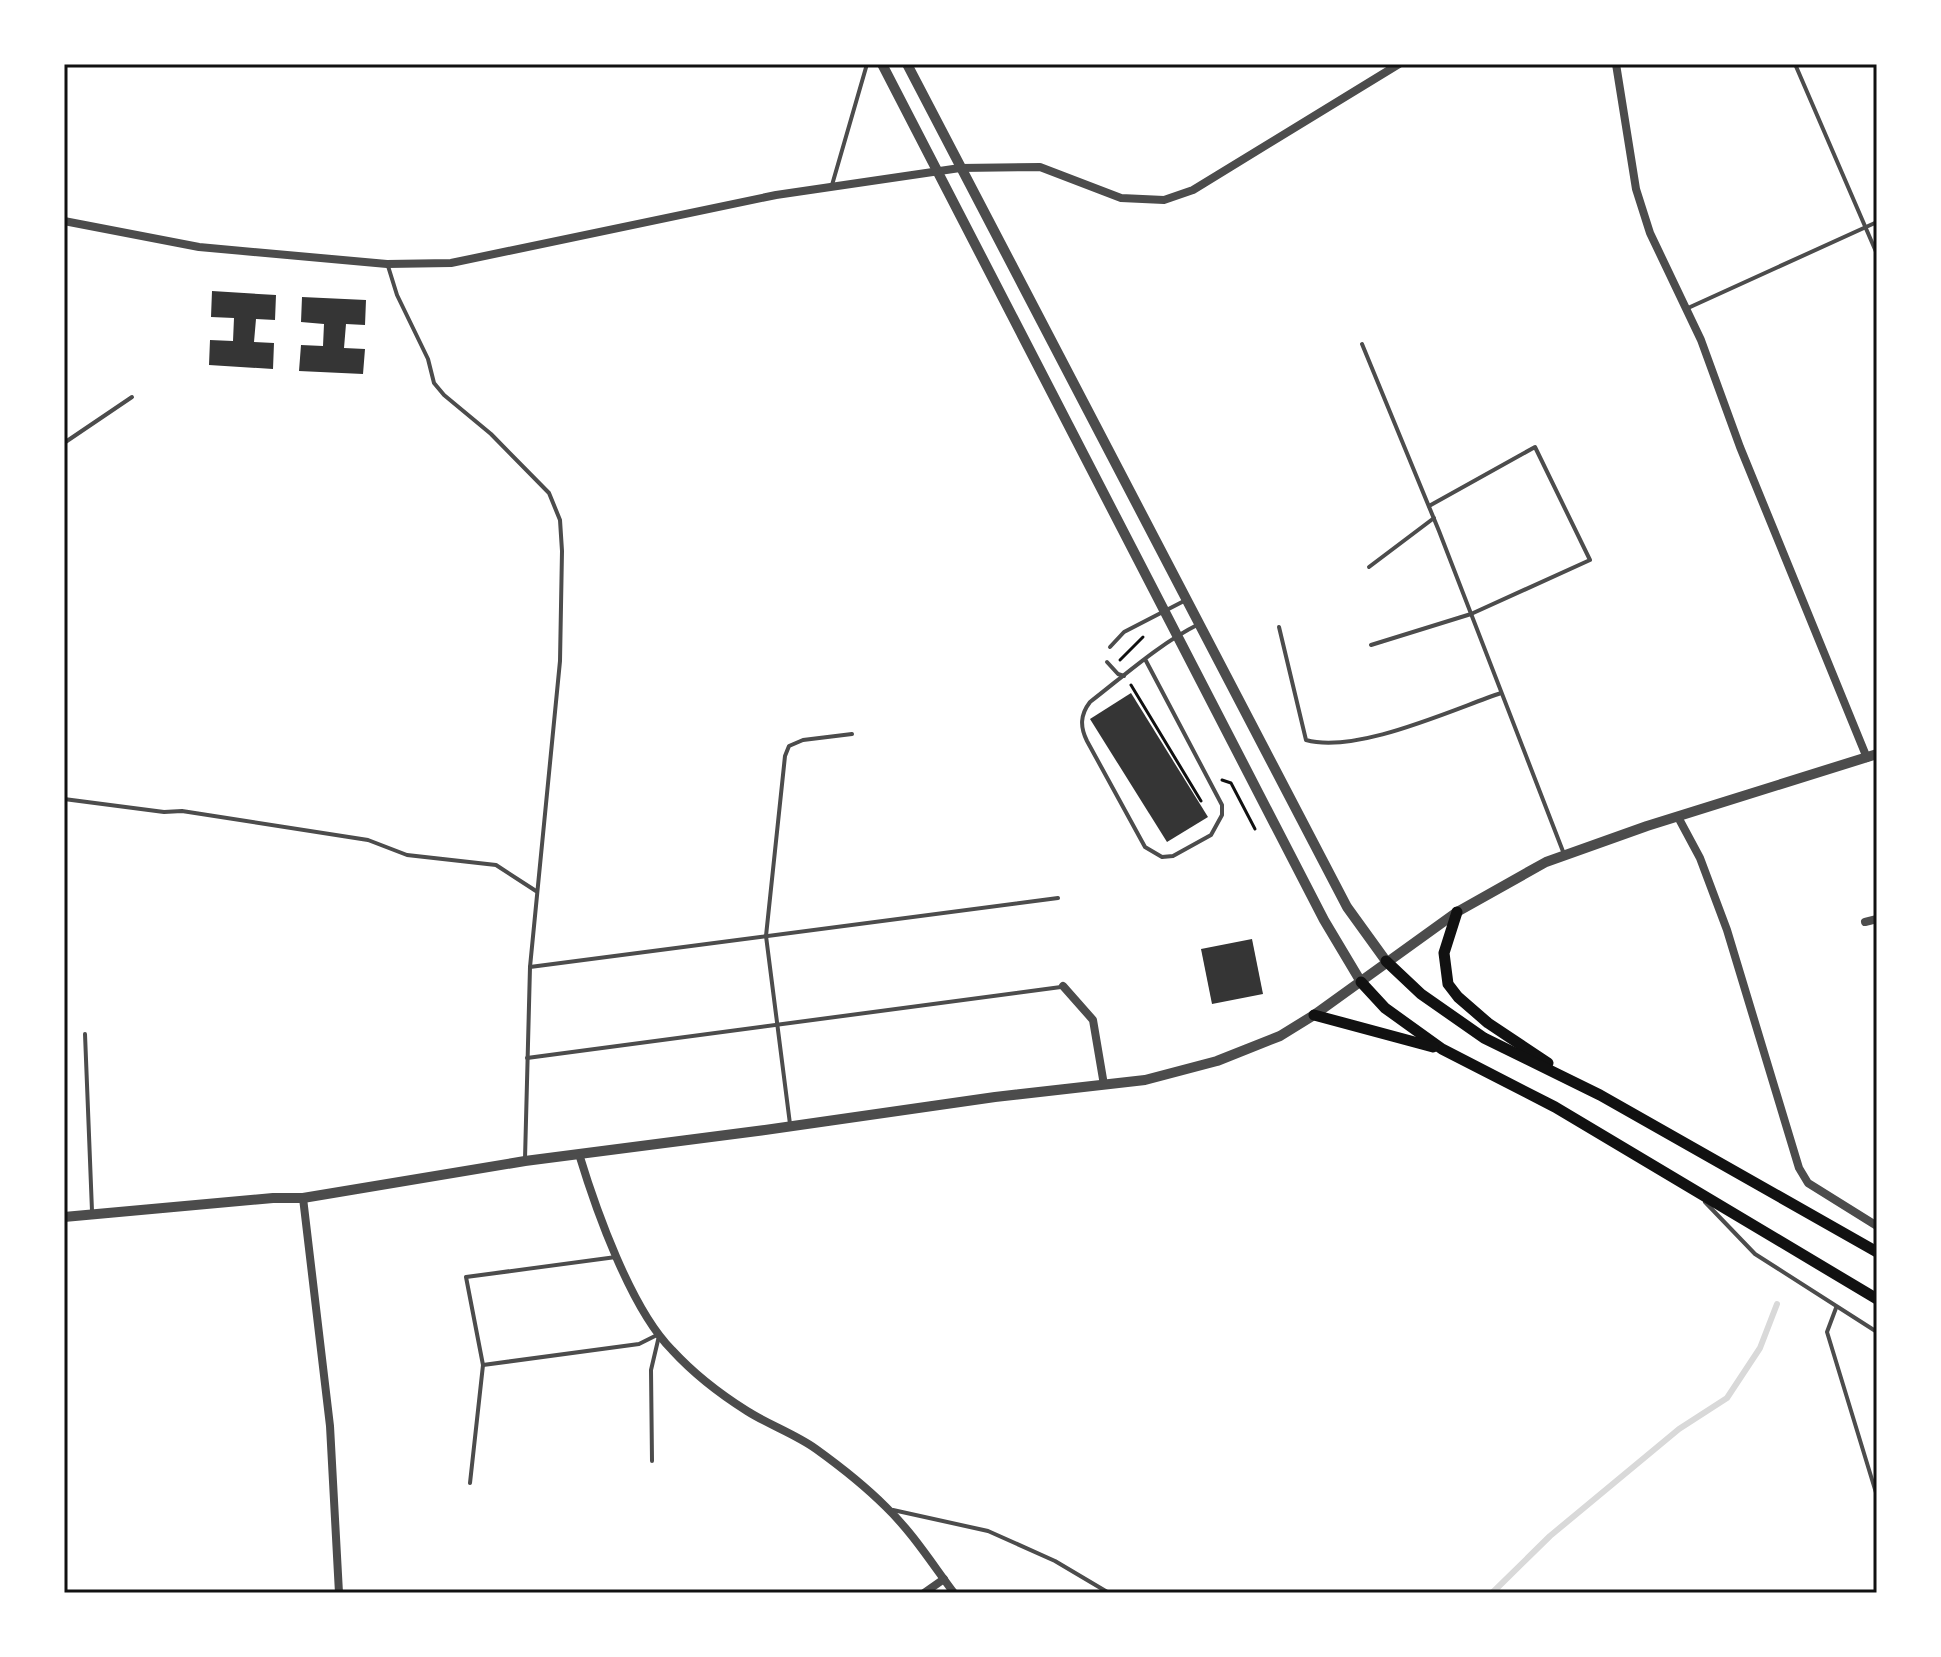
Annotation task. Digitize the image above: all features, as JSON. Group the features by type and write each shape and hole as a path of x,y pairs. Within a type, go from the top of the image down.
{"main road":[{"path":"1457,912 1444,953 1448,984 1488,1023 1600,1095 1877,1252"},
{"path":"1386,961 1421,994 1484,1038 1600,1095"},
{"path":"1361,982 1385,1008 1442,1049 1555,1107 1877,1299"},
{"path":"1314,1015 1442,1049"}],"street":[{"path":"882,64 1324,920 1361,982"},
{"path":"907,64 1347,907 1386,961"},
{"path":"64,221 199,247 387,264 451,263 776,195 960,168 1040,167 1121,198 1164,200 1193,190 1399,64"},
{"path":"64,1217 303,1198 525,1161 995,1097 1145,1080 1217,1061 1280,1036 1457,912 1546,862 1872,756 1740,447 1688,308 1650,233 1636,189 1616,64"},
{"path":"1678,817 1700,858 1727,930 1799,1168 1808,1183 1877,1226"},
{"path":"1865,922 1877,919"},
{"path":"1063,986 1093,1020 1104,1085"},
{"path":"579,1154 595,1204 618,1257 645,1314 670,1348 708,1384 748,1412 814,1448 888,1509 954,1593"},
{"path":"303,1198 330,1426 339,1593"},
{"path":"924,1593 944,1579"}],"lane":[{"path":"831,187 867,64"},
{"path":"1795,64 1877,254"},
{"path":"1688,308 1877,222"},
{"path":"387,264 397,295 428,359 434,383 491,434 549,493 560,520 560,661 530,967 525,1161"},
{"path":"1362,344 1434,518 1564,854"},
{"path":"64,443 132,397"},
{"path":"1371,645 1471,614 1590,560 1535,447 1429,506"},
{"path":"1369,567 1434,518"},
{"path":"1110,647 1124,632 1186,600"},
{"path":"1145,659 1222,805 1222,815 1211,835 1173,856 1162,857 1145,847 1081,723 1084,709 1145,659 1176,636 1199,624"},
{"path":"1279,627 1306,740 1319,744 1370,738 1501,693"},
{"path":"1107,662 1124,676"},
{"path":"790,1127 766,936 785,756 789,746 803,740 852,734"},
{"path":"64,799 164,812 182,811 368,840 407,855 496,865 536,891"},
{"path":"530,967 1058,898"},
{"path":"527,1058 1063,986"},
{"path":"85,1034 92,1215"},
{"path":"1692,1189 1755,1254 1877,1332"},
{"path":"470,1483 483,1365 466,1277 618,1257"},
{"path":"1836,1308 1827,1332 1877,1496"},
{"path":"483,1365 639,1344 659,1334"},
{"path":"652,1461 651,1370 659,1334"},
{"path":"888,1509 988,1531 1055,1561 1109,1593"}],"building":[{"path":"212,291 276,295 275,320 256,319 254,342 274,343 273,369 209,365 210,340 233,341 234,318 211,317"},
{"path":"302,297 366,300 365,325 346,324 344,348 365,349 363,374 299,371 301,345 323,346 324,324 301,322"},
{"path":"1131,693 1208,817 1167,842 1090,719"},
{"path":"1252,939 1263,994 1212,1004 1201,949"}],"waterway":[{"path":"1492,1593 1550,1536 1679,1429 1727,1398 1760,1348 1777,1304"}]}
